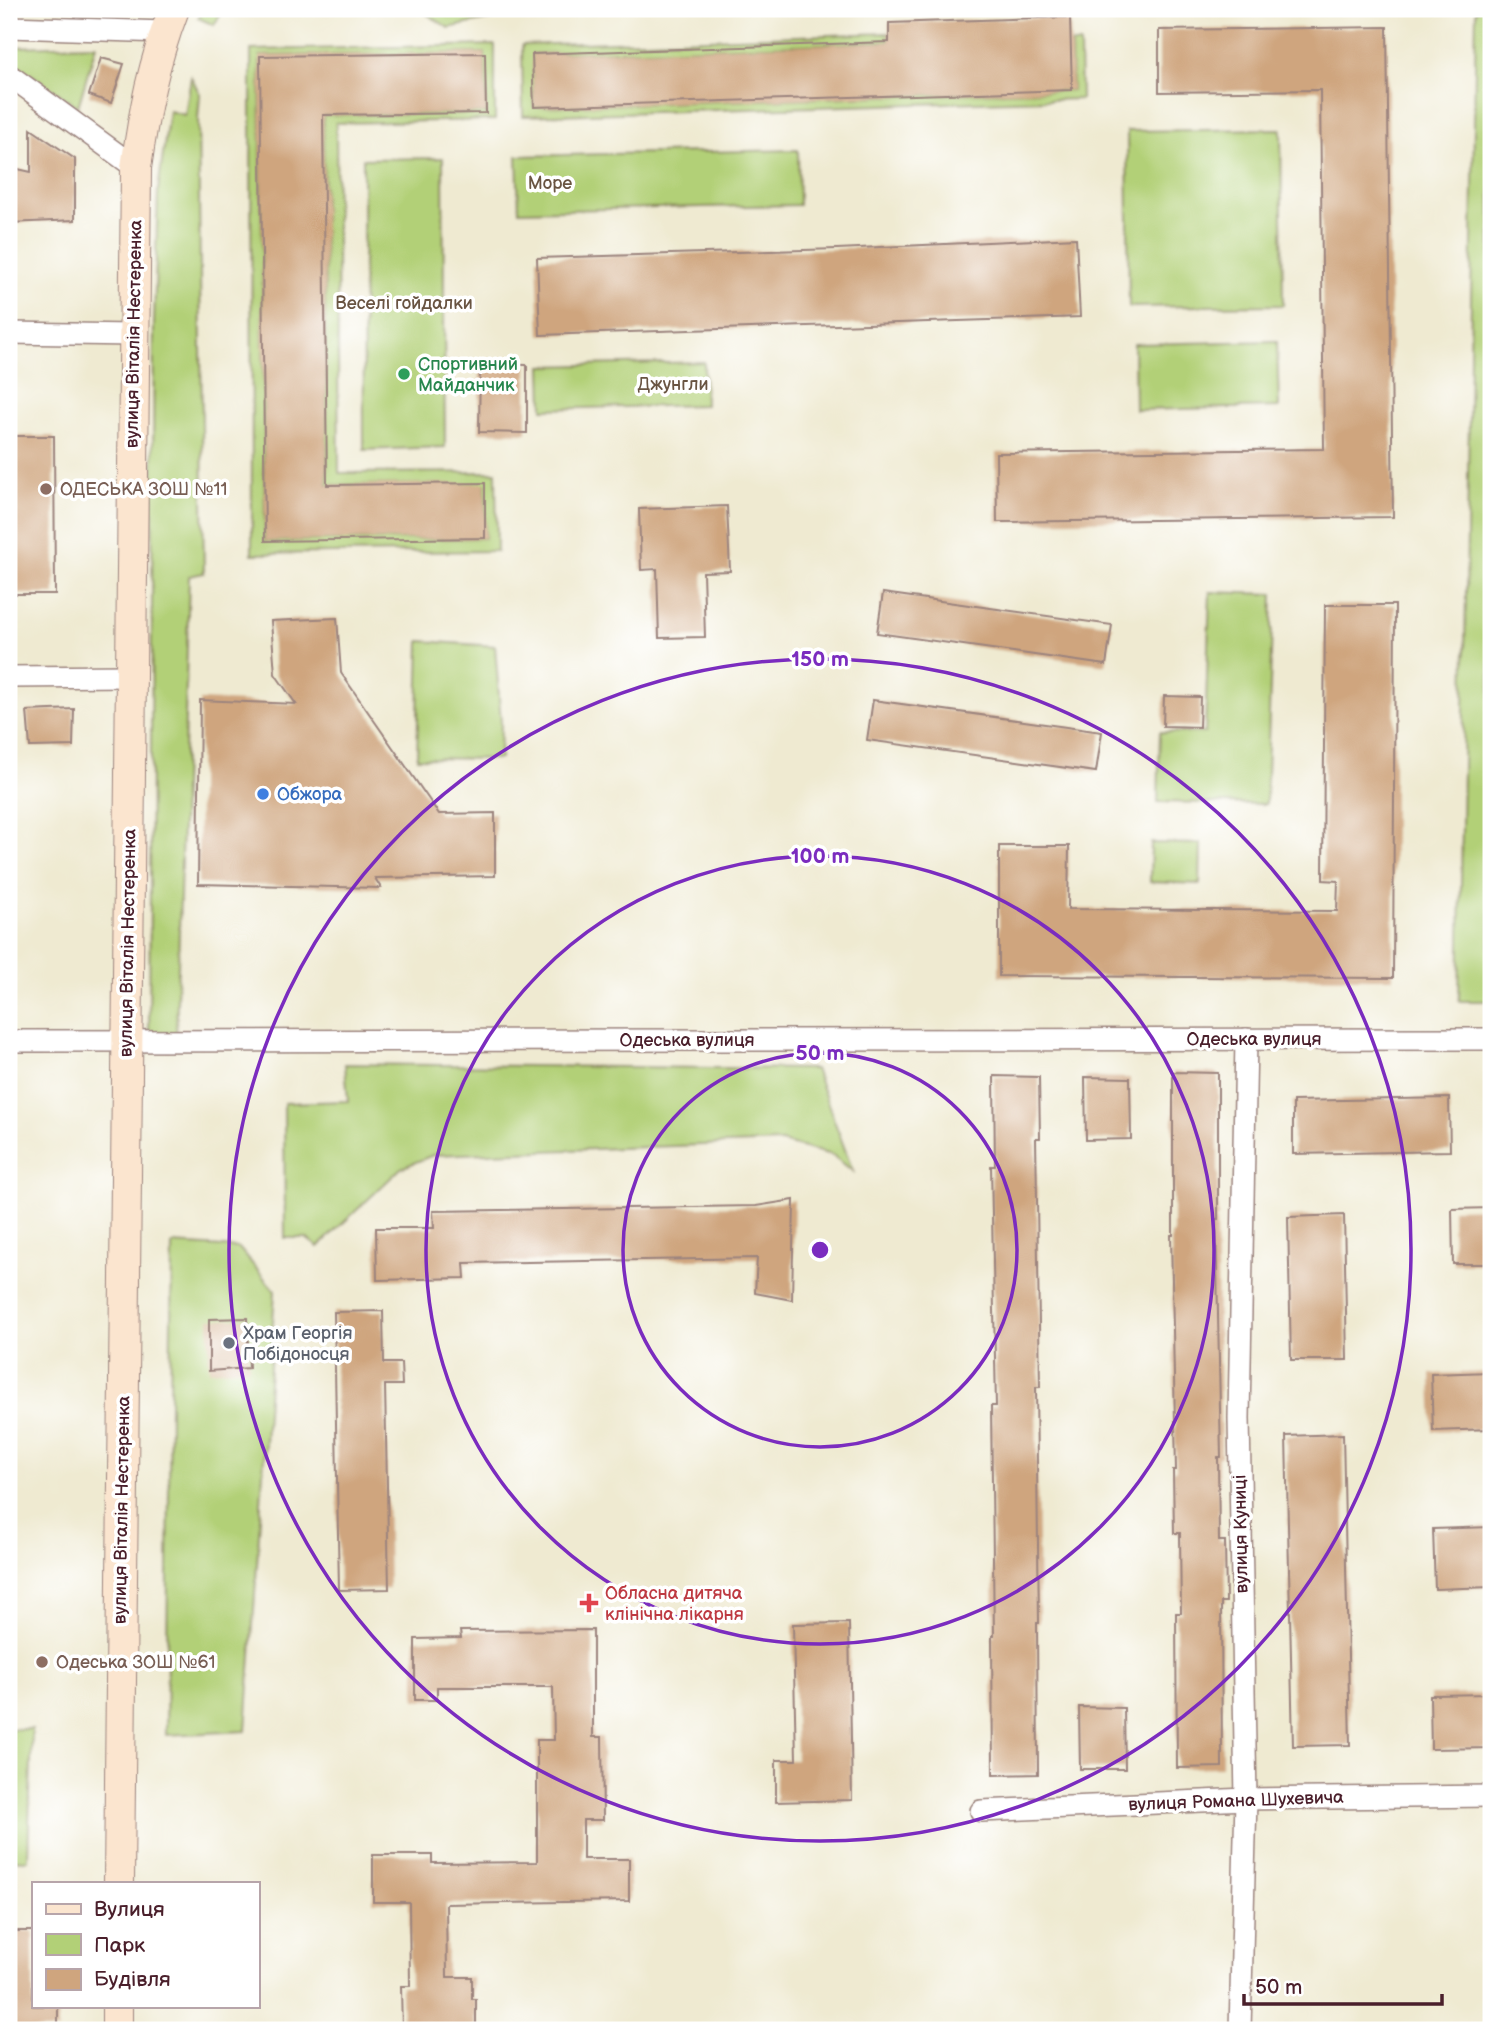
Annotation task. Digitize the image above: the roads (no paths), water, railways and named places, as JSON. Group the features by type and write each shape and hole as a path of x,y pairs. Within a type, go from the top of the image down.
{"main road":[{"name":"вулиця Віталія Нестеренка","path":"119,1882 136,168 147,95 170,21"},
{"path":"117,2008 117,2030"}],"street":[{"path":"9,27 170,21"},
{"path":"9,75 136,168"},
{"path":"9,333 133,335"},
{"path":"9,677 130,676"},
{"name":"вулиця Куниці","path":"1240,2030 1246,1799 1239,1418 1247,1039"},
{"name":"Одеська вулиця","path":"9,1041 1491,1039"},
{"name":"вулиця Романа Шухевича","path":"981,1811 1246,1799 1491,1796"}],"place":[{"name":"Спортивний Майданчик","path":"404,374"},
{"name":"ОДЕСЬКА ЗОШ №11","path":"46,489"},
{"name":"Обжора","path":"263,794"},
{"name":"Храм Георгія Побідоносця","path":"229,1343"},
{"name":"Обласна дитяча клінічна лікарня","path":"589,1603"},
{"name":"Одеська ЗОШ №61","path":"42,1662"}],"park label":[{"name":"Море","path":"550,183"},
{"name":"Веселі гойдалки","path":"404,303"},
{"name":"Джунгли","path":"673,384"}]}
